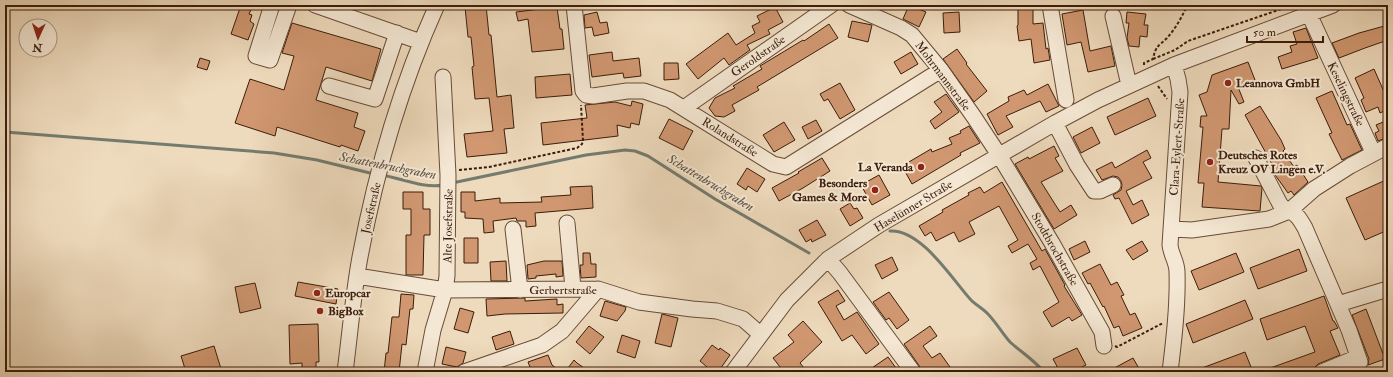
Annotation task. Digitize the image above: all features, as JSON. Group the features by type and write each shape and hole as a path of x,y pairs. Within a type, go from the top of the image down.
{"street":[{"path":"272,5 256,56 270,60 289,5"},
{"path":"315,5 421,42"},
{"name":"Josefstraße","path":"345,372 357,276 376,181 410,70 437,5"},
{"path":"574,5 583,92 586,95"},
{"name":"Geroldstraße","path":"684,108 831,5"},
{"name":"Mohrmannstraße","path":"850,5 879,11 912,35 941,70 999,155"},
{"path":"1050,5 1066,100"},
{"name":"Haselünner Straße","path":"733,372 760,334 787,300 828,259 886,221 1055,123 1129,85 1174,65 1333,5"},
{"name":"Keselingstraße","path":"1309,14 1373,152"},
{"path":"1113,16 1129,85"},
{"path":"329,86 375,99 397,33"},
{"name":"Clara-Eylert-Straße","path":"1170,372 1176,315 1177,271 1175,260 1171,254 1180,92 1174,65"},
{"name":"Rolandstraße","path":"586,95 593,96 627,91 644,92 670,100 773,164 786,167 941,70"},
{"name":"Alte Josefstraße","path":"425,372 433,330 445,290 447,276 448,172 443,77"},
{"path":"1055,123 1077,165 1094,191 1100,191 1113,185"},
{"path":"1172,229 1192,230 1269,219 1288,212 1314,188 1373,152 1388,146"},
{"name":"Stodtbrochstraße","path":"999,155 1052,243 1102,332 1104,346"},
{"path":"1256,158 1280,204 1288,212 1293,212 1305,228 1338,304 1361,364 1322,372"},
{"path":"568,223 573,288"},
{"path":"513,229 520,290"},
{"path":"828,259 913,372"},
{"name":"Gerbertstraße","path":"357,276 445,290 598,289 639,302 692,309 717,310 743,319 760,334"},
{"path":"464,372 542,345 562,331 598,289"},
{"path":"1338,304 1388,289"}],"path":[{"path":"1153,58 1156,48 1177,24 1187,5"},
{"path":"1144,64 1153,58 1175,50 1188,41 1293,5"},
{"path":"448,172 489,168 577,148 583,141 581,100 586,95"},
{"path":"1104,346 1118,347 1176,315"},
{"path":"1361,364 1388,367"}],"building":[{"path":"241,5 253,5 249,14 252,15 250,21 254,24 248,40 231,34"},
{"path":"486,5 489,35 491,35 497,97 511,95 514,128 504,129 507,153 467,157 464,134 493,131 489,98 475,99 471,37 468,37 465,7"},
{"path":"909,5 926,12 919,27 903,19"},
{"path":"1018,5 1033,5 1033,24 1043,23 1046,49 1048,48 1050,60 1034,63 1031,39 1019,41 1017,26"},
{"path":"557,7 560,29 562,29 564,49 532,52 528,19 518,21 516,12"},
{"path":"775,7 783,22 768,30 770,34 747,45 750,50 729,65 724,58 698,79 686,64 728,33 736,45 755,33 752,26 760,22 757,16"},
{"path":"1083,10 1090,51 1111,46 1115,66 1088,72 1081,42 1067,45 1062,14"},
{"path":"597,12 600,23 607,22 609,33 594,36 592,27 585,28 584,15"},
{"path":"959,12 960,32 944,33 943,13"},
{"path":"1127,12 1146,14 1144,25 1148,25 1147,37 1140,36 1139,47 1129,46 1127,38 1129,23 1126,23"},
{"path":"852,21 872,25 868,42 848,37"},
{"path":"292,23 381,49 372,81 326,67 316,100 358,113 354,127 365,131 358,151 341,145 340,147 277,127 275,136 235,123 250,79 284,90 294,56 282,53"},
{"path":"829,24 838,38 757,87 759,90 732,105 735,111 724,117 715,116 709,108 715,98 735,88 733,86 762,69 760,66 803,40 804,41"},
{"path":"1388,25 1388,40 1339,58 1332,43 1359,33"},
{"path":"1306,28 1318,58 1282,69 1278,57 1292,52 1290,46 1297,44 1293,32"},
{"path":"957,49 967,63 966,64 987,91 974,102 943,59"},
{"path":"612,52 613,61 639,58 641,76 624,78 623,73 592,77 589,55"},
{"path":"911,52 918,64 901,74 894,62"},
{"path":"200,58 210,61 207,70 197,67"},
{"path":"1248,62 1255,80 1238,87 1244,102 1239,104 1231,90 1229,129 1222,129 1218,182 1261,186 1260,211 1202,207 1204,183 1198,183 1203,127 1200,127 1201,116 1207,116 1199,95 1207,92 1212,75"},
{"path":"664,63 678,63 679,79 664,80"},
{"path":"1374,69 1385,94 1388,93 1388,109 1380,113 1378,107 1366,112 1361,100 1364,98 1355,78"},
{"path":"570,74 572,95 536,98 535,77"},
{"path":"840,83 855,110 840,119 828,99 824,101 820,94"},
{"path":"1048,84 1059,106 1046,112 1040,101 1006,116 1013,127 998,135 987,114 1009,101 1008,97 1024,90 1027,95"},
{"path":"1332,91 1347,125 1350,124 1362,150 1342,160 1329,134 1332,133 1316,98"},
{"path":"946,94 959,112 935,129 930,121 942,112 934,102"},
{"path":"1148,98 1156,116 1115,135 1107,117"},
{"path":"632,101 643,104 639,125 631,123 630,128 617,125 618,136 543,145 541,123 587,118 585,105 615,102 631,106"},
{"path":"1260,106 1281,140 1285,149 1283,151 1294,167 1297,165 1308,182 1294,195 1291,191 1288,193 1273,172 1271,167 1273,166 1245,115"},
{"path":"669,119 693,131 683,150 659,138"},
{"path":"816,120 822,131 808,139 802,127"},
{"path":"1388,120 1388,137 1378,141 1375,133 1379,131 1376,125"},
{"path":"784,122 795,140 774,152 763,135"},
{"path":"969,126 980,143 960,153 961,155 912,184 902,166 931,149 932,152 952,144 949,138 961,133 960,131"},
{"path":"1092,127 1100,143 1081,153 1073,137"},
{"path":"1054,146 1059,156 1055,158 1063,171 1041,182 1060,212 1071,205 1077,215 1054,229 1015,164 1028,157 1029,159"},
{"path":"1147,150 1151,158 1143,162 1152,178 1126,191 1133,205 1142,200 1149,215 1132,224 1119,198 1115,199 1113,195 1121,190 1121,181 1118,177 1113,176 1102,180 1096,170 1112,162 1115,168"},
{"path":"822,158 830,171 779,201 772,188"},
{"path":"747,168 765,179 757,192 748,186 746,190 737,184"},
{"name":"Besonders Games & More","path":"879,175 890,195 872,205 861,185"},
{"path":"1388,179 1388,230 1365,240 1346,198"},
{"path":"1002,182 1042,251 1045,249 1065,285 1064,286 1082,315 1072,321 1069,317 1052,327 1043,312 1059,302 1040,266 1033,270 1030,263 1037,259 1028,244 1012,253 1008,246 1018,240 999,206 969,222 975,234 959,242 954,232 936,241 931,232 925,236 919,226 943,212 942,210 969,195 968,193 980,187 984,193"},
{"path":"592,186 593,208 535,213 536,226 526,227 526,221 517,221 516,218 493,221 494,232 484,233 483,219 465,218 465,212 461,212 461,192 475,192 475,201 500,198 500,203 542,202 541,197 571,195 570,187"},
{"path":"403,192 423,192 423,209 430,209 430,235 424,235 423,275 406,275 406,235 411,235 411,209 403,209"},
{"path":"850,203 854,209 857,208 863,218 850,226 840,209"},
{"path":"817,220 826,235 812,242 811,239 806,242 799,230"},
{"path":"464,238 478,238 478,263 464,263"},
{"path":"1085,241 1090,252 1074,260 1069,249"},
{"path":"1142,241 1148,251 1133,260 1126,250"},
{"path":"1299,249 1307,271 1258,289 1250,268"},
{"path":"583,253 590,253 591,264 596,264 596,277 581,278 580,265 583,265"},
{"path":"1236,253 1244,272 1199,290 1191,271"},
{"path":"892,257 898,270 882,279 875,265"},
{"path":"506,261 507,281 491,281 490,262"},
{"path":"544,261 562,261 563,276 556,277 556,274 536,276 536,278 528,279 527,265"},
{"path":"1100,264 1111,285 1117,282 1124,295 1121,296 1130,315 1135,313 1142,328 1123,336 1119,326 1114,328 1104,306 1103,307 1090,283 1088,284 1082,273"},
{"name":"Europcar","path":"298,282 338,289 336,304 295,296"},
{"path":"255,283 261,308 240,313 235,287"},
{"path":"838,290 845,301 836,306 844,320 857,312 879,344 866,354 852,335 842,341 818,302"},
{"path":"889,292 909,320 897,329 889,318 886,320 873,302"},
{"path":"401,294 414,295 413,309 410,309 406,345 402,344 399,372 384,372 386,353 388,353 392,317 399,317"},
{"path":"1324,296 1333,321 1338,328 1330,331 1340,355 1318,364 1313,372 1262,372 1315,352 1305,326 1267,340 1260,319"},
{"path":"525,298 525,301 557,299 557,305 563,304 563,313 505,314 487,316 486,299"},
{"path":"1245,300 1253,319 1193,343 1186,324"},
{"path":"605,301 626,307 625,311 617,321 600,316"},
{"path":"460,308 474,312 468,333 454,329"},
{"path":"1366,309 1385,359 1368,365 1369,359 1352,315"},
{"path":"662,314 678,318 671,347 655,343"},
{"path":"803,321 822,342 800,363 804,368 799,372 784,372 773,358 794,342 788,335"},
{"path":"318,324 319,362 316,362 316,372 302,372 302,363 290,364 289,325"},
{"path":"589,326 604,337 590,354 576,342"},
{"path":"930,326 937,336 923,346 932,358 940,353 950,367 943,372 922,372 904,344"},
{"path":"510,331 514,344 496,350 492,337"},
{"path":"622,335 640,341 635,358 617,352"},
{"path":"712,345 719,350 720,348 730,355 718,372 710,372 705,369 707,367 700,361"},
{"path":"214,346 222,372 186,372 181,356"},
{"path":"446,347 466,352 463,363 457,367 442,364"},
{"path":"1077,348 1086,365 1072,372 1060,372 1053,359"},
{"path":"1245,352 1253,372 1194,372 1194,371"},
{"path":"548,355 552,365 561,372 532,372 528,362"},
{"path":"888,357 899,372 866,372"},
{"path":"1133,358 1141,372 1107,372"},
{"path":"574,360 577,363 590,372 565,372"}],"waterway":[{"name":"Schattenbruchgraben","path":"5,132 274,153 317,160 374,174"},
{"name":"Schattenbruchgraben","path":"452,183 586,155 625,150 635,151 648,156 715,199 809,253"},
{"name":"Schattenbruchgraben","path":"382,175 428,186 443,185"},
{"path":"890,231 902,233 913,238 924,246 945,268 971,300 990,316 1010,342 1044,372"}],"place":[{"name":"Leannova GmbH","path":"1228,83"},
{"name":"Deutsches Rotes Kreuz OV Lingen e.V.","path":"1210,162"},
{"name":"La Veranda","path":"921,167"},
{"name":"Besonders Games & More","path":"875,190"},
{"name":"Europcar","path":"317,293"},
{"name":"BigBox","path":"320,311"}]}
